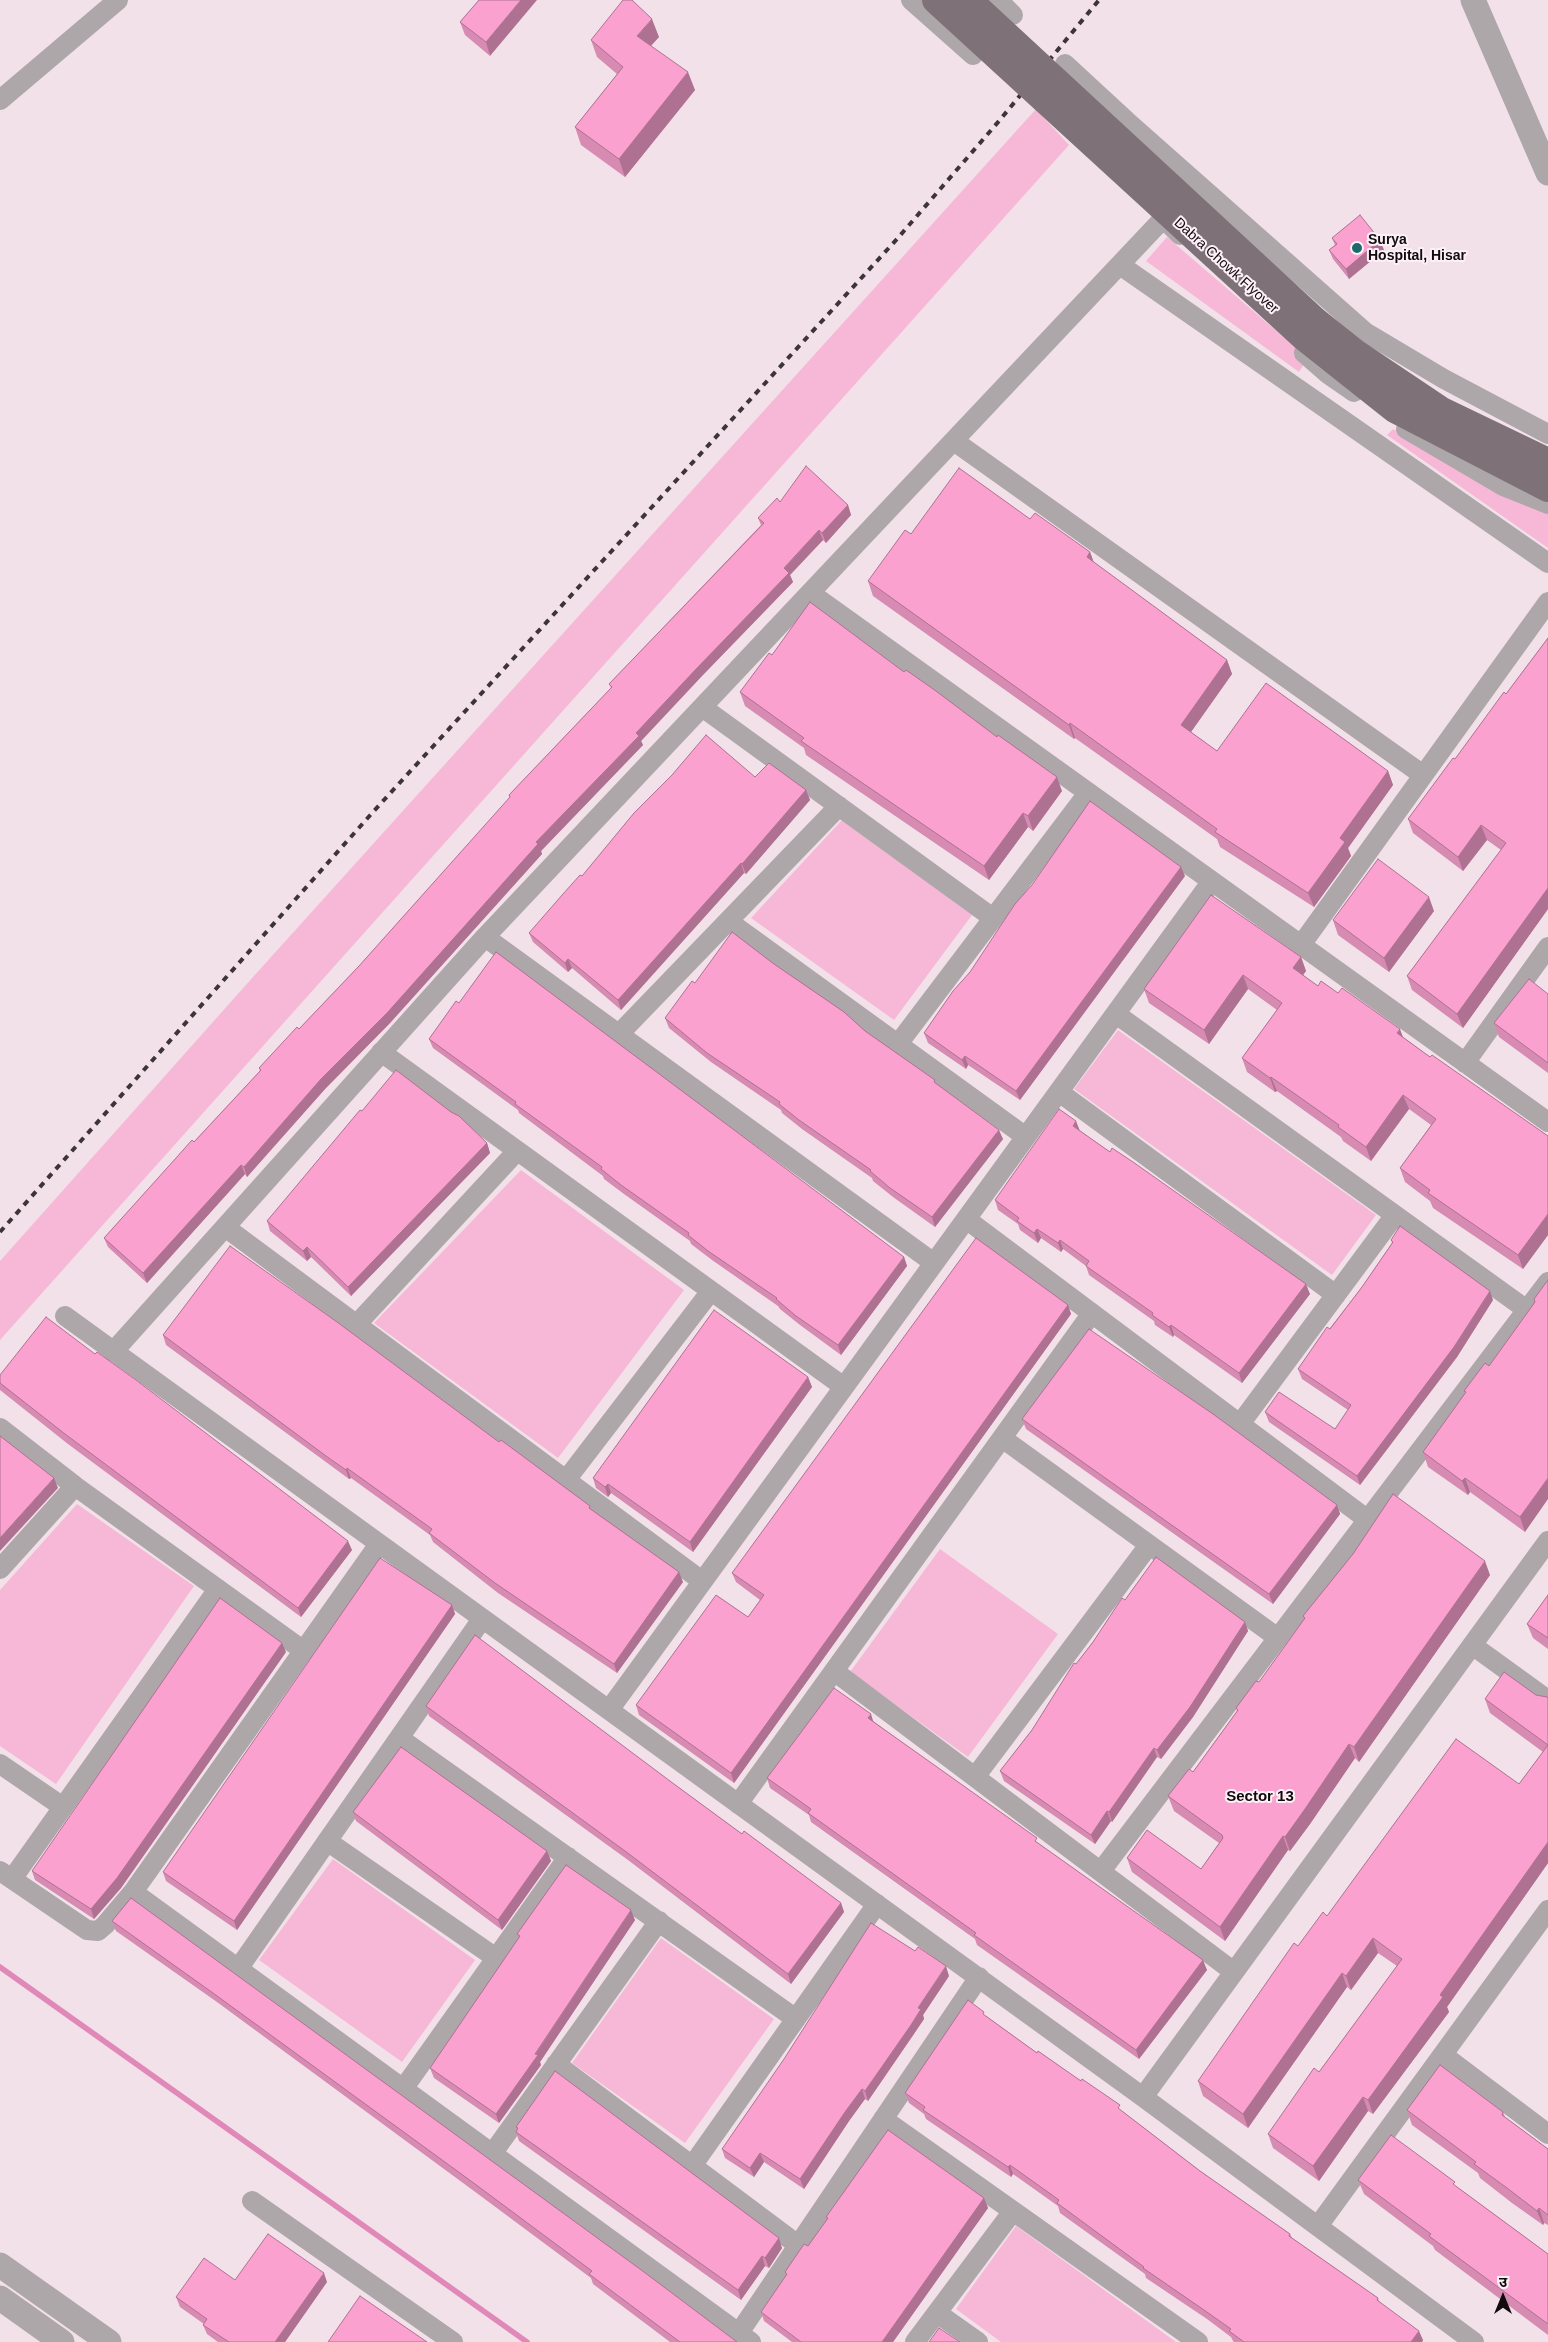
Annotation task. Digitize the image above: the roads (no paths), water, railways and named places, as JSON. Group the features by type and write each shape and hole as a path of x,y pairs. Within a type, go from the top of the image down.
{"main road":[{"name":"Dabra Chowk Flyover","path":"936,0 1303,336 1395,409 1548,488"},
{"name":"Dabra Chowk Flyover","path":"968,0 1307,314 1342,342 1386,376 1440,410 1548,462"}],"street":[{"path":"0,100 118,0"},
{"path":"911,0 973,55"},
{"path":"998,0 1013,15"},
{"path":"1480,4 1548,173"},
{"path":"1065,64 1159,150 1365,332 1444,379 1548,434"},
{"path":"113,1352 485,937 1159,223 1168,223 1328,374 1403,427 1503,486 1548,504"},
{"path":"1120,265 1548,562"},
{"path":"954,441 1424,775"},
{"path":"1387,450 1444,451"},
{"path":"810,593 1548,1122"},
{"path":"1302,945 1548,602"},
{"path":"702,707 993,918"},
{"path":"898,1044 1088,792"},
{"path":"619,1034 839,806"},
{"path":"608,1710 1212,882"},
{"path":"728,921 1026,1137"},
{"path":"485,937 934,1263"},
{"path":"1465,1063 1548,947"},
{"path":"1116,1014 1527,1310"},
{"path":"381,1052 844,1387"},
{"path":"1059,1092 1336,1294"},
{"path":"356,1324 517,1151"},
{"path":"1240,1424 1395,1215"},
{"path":"966,1219 1368,1520"},
{"path":"225,1227 702,1581"},
{"path":"1100,1872 1548,1282"},
{"path":"566,1480 711,1291"},
{"path":"738,1804 1092,1313"},
{"path":"64,1316 1143,2096 1318,2226 1463,2339"},
{"path":"0,1428 75,1486 304,1651"},
{"path":"1002,1438 1278,1638"},
{"path":"0,1569 75,1486"},
{"path":"1143,2096 1548,1541"},
{"path":"218,1589 63,1807 6,1875 87,1930 98,1931 133,1892 379,1544"},
{"path":"975,1777 1149,1545"},
{"path":"238,1969 482,1619"},
{"path":"1472,1645 1548,1700"},
{"path":"834,1671 1234,1972"},
{"path":"399,1738 796,2019"},
{"path":"0,1764 63,1807"},
{"path":"327,1841 496,1958"},
{"path":"403,2088 568,1857"},
{"path":"133,1892 745,2337 798,2245 978,1977"},
{"path":"692,2166 878,1904"},
{"path":"1318,2226 1548,1910"},
{"path":"492,2154 659,1921"},
{"path":"1443,2055 1548,2134"},
{"path":"556,2064 798,2245"},
{"path":"883,2119 1198,2342"},
{"path":"252,2201 453,2342"},
{"path":"915,2342 1013,2211"},
{"path":"0,2265 109,2342"},
{"path":"0,2298 62,2342"},
{"path":"937,2313 978,2342"}],"waterway":[{"path":"0,1967 527,2342"}],"railway":[{"path":"0,1232 373,812 897,239 999,121 1099,0"}],"place":[{"name":"Surya Hospital, Hisar","path":"1357,248"}],"district":[{"name":"Sector 13","path":"1260,1797"}]}
